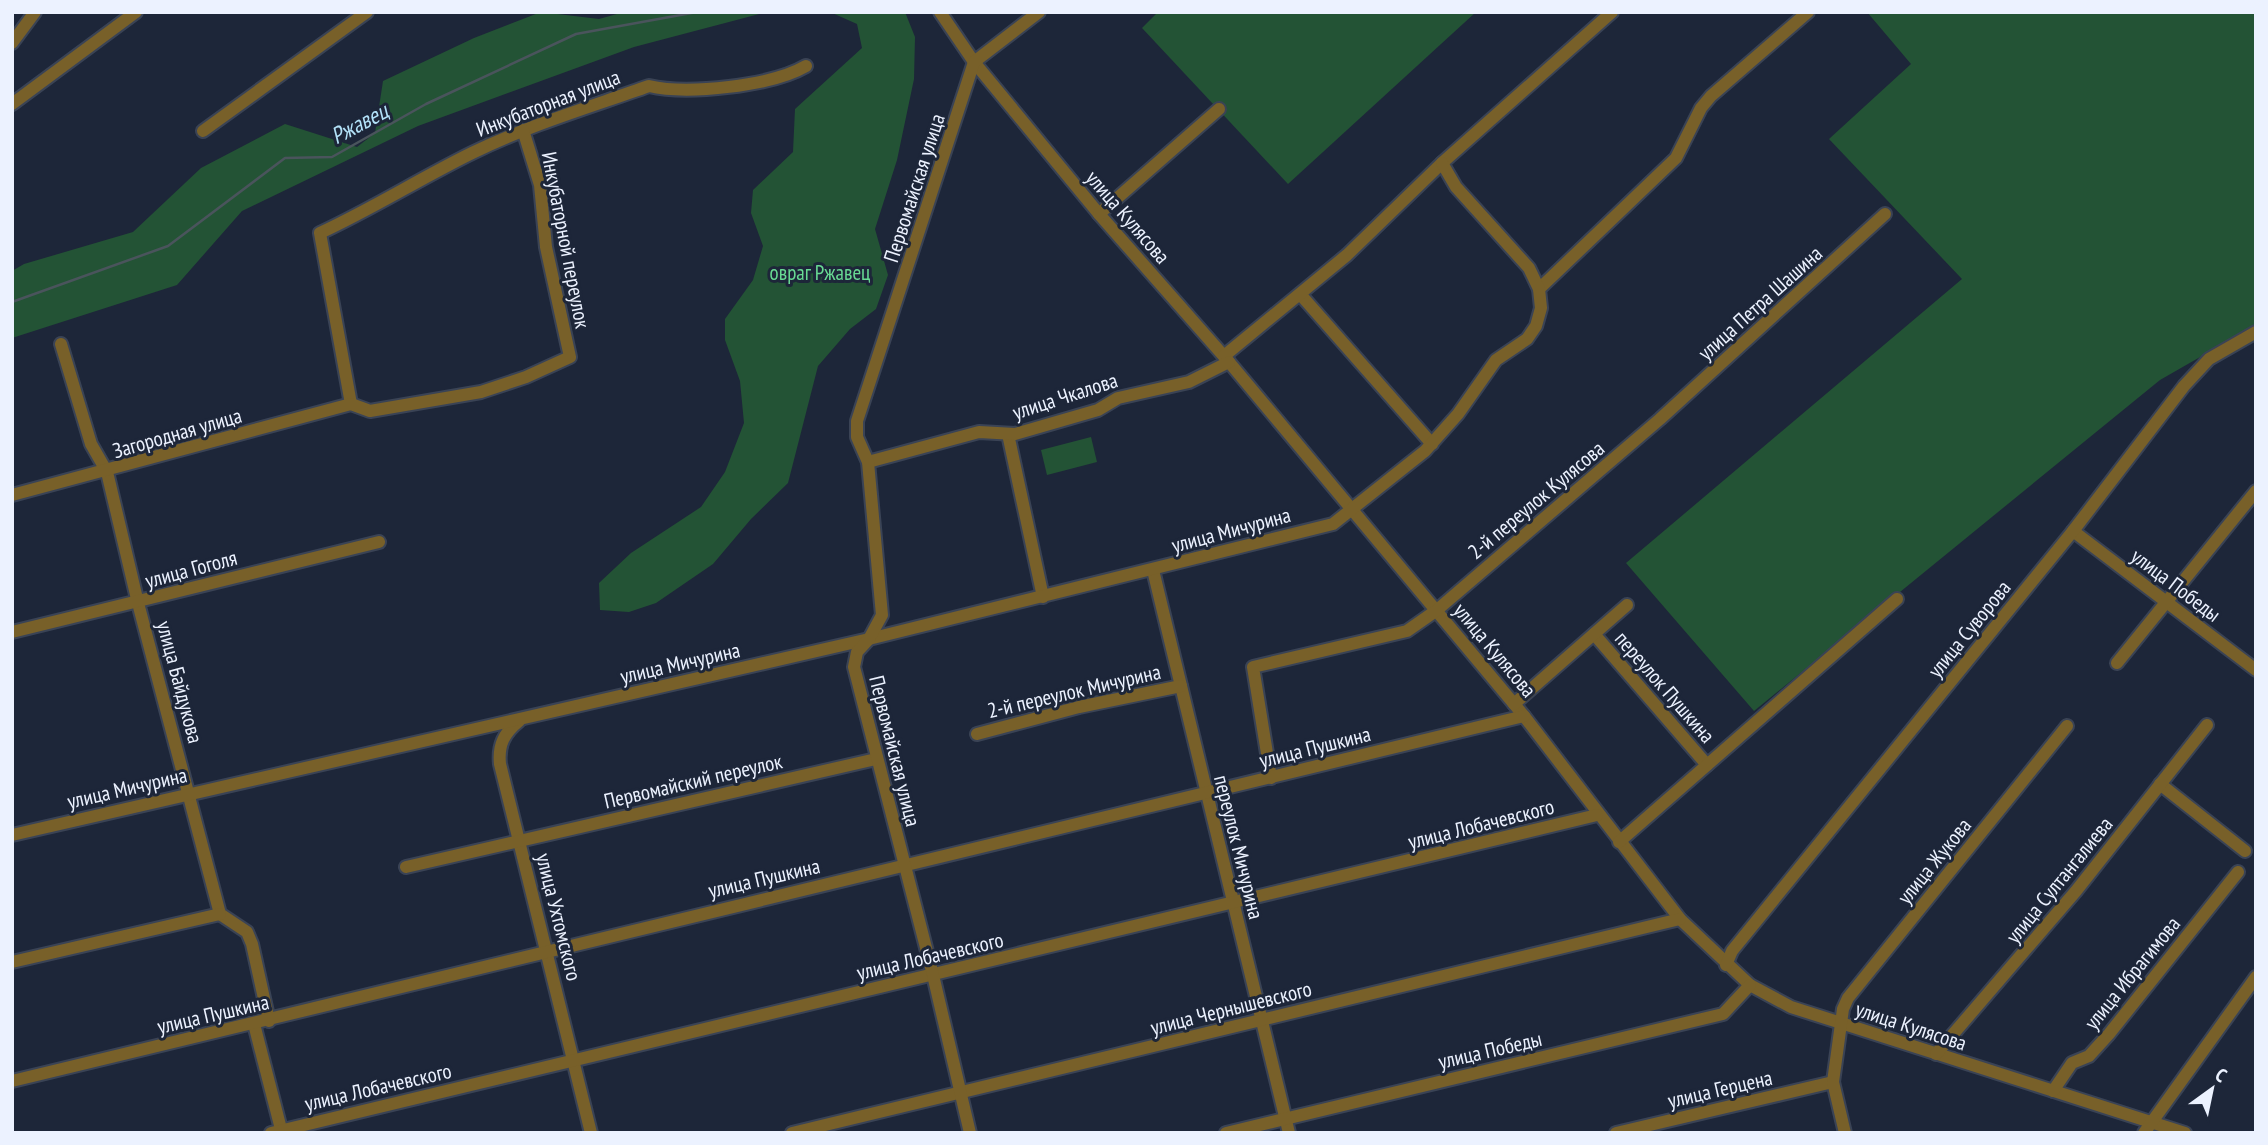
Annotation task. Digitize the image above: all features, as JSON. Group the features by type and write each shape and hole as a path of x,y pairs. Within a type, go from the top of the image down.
{"street":[{"path":"12,43 35,12"},
{"path":"12,104 136,12"},
{"path":"203,131 367,12"},
{"name":"улица Кулясова","path":"940,12 974,62 1099,214 1226,359 1524,716 1679,919 1726,965 1750,985 1791,1007 2053,1091 2147,1127 2185,1133"},
{"path":"974,62 1039,12"},
{"name":"улица Чкалова","path":"868,462 979,432 1008,434 1098,410 1118,398 1189,382 1226,359 1347,255 1442,163 1612,12"},
{"path":"1442,163 1469,204 1529,268 1539,289 1676,158 1701,108 1711,96 1808,12"},
{"name":"Первомайская улица","path":"970,1133 933,975 854,667 857,652 869,639 882,615 868,462 858,437 857,421 922,230 974,62"},
{"name":"Инкубаторная улица","path":"351,404 320,233 372,209 472,153 523,130 649,86 665,90 744,83 789,75 806,66"},
{"path":"1099,214 1219,109"},
{"name":"Инкубаторной переулок","path":"523,130 540,185 546,247 570,357"},
{"name":"улица Петра Шашина","path":"1660,419 1885,214"},
{"name":"улица Мичурина","path":"12,835 869,639 1333,524 1432,444 1458,414 1496,360 1527,339 1536,326 1541,308 1539,289"},
{"path":"1300,294 1432,444"},
{"name":"улица Суворова","path":"1726,965 1732,951 2073,531 2184,386 2209,359 2256,332"},
{"name":"улица Байдукова","path":"61,344 92,444 107,472 138,603 220,914"},
{"name":"Загородная улица","path":"12,495 107,472 351,404 370,411 481,392 526,377 570,357"},
{"name":"2-й переулок Кулясова","path":"1271,778 1253,667 1407,631 1437,610 1660,419"},
{"path":"1008,434 1043,597"},
{"path":"2117,663 2256,491"},
{"name":"улица Победы","path":"2073,531 2256,670"},
{"name":"улица Гоголя","path":"12,632 379,542"},
{"name":"переулок Мичурина","path":"1153,570 1289,1133"},
{"path":"1619,842 1897,599"},
{"path":"1514,704 1627,605"},
{"name":"переулок Пушкина","path":"1594,634 1707,765"},
{"name":"2-й переулок Мичурина","path":"976,734 1079,707 1181,686"},
{"name":"улица Пушкина","path":"12,1081 269,1021 547,949 1207,794 1524,716"},
{"name":"улица Ухтомского","path":"523,719 505,734 499,754 590,1133"},
{"name":"улица Султангалиева","path":"1936,1054 2015,965 2207,725"},
{"name":"улица Жукова","path":"1833,1082 1843,1009 1849,998 2067,726"},
{"name":"Первомайский переулок","path":"406,867 876,759"},
{"path":"2160,784 2245,851"},
{"name":"улица Лобачевского","path":"278,1132 1233,905 1597,815"},
{"name":"улица Ибрагимова","path":"2053,1091 2072,1063 2089,1056 2109,1034 2238,872"},
{"path":"12,962 220,914 247,932 269,1021"},
{"name":"улица Чернышевского","path":"792,1133 1679,919"},
{"path":"2147,1127 2256,977"},
{"name":"улица Победы","path":"1226,1133 1723,1014 1750,985"},
{"path":"254,1024 278,1132"},
{"path":"1833,1082 1845,1133"},
{"name":"улица Герцена","path":"1616,1133 1833,1082"}],"green space":[{"path":"541,12 599,19 624,12 767,12 634,47 418,126 242,211 177,285 12,338 12,271 24,264 133,232 201,168 285,124 357,147 375,133 383,81 474,38"},
{"name":"овраг Ржавец","path":"830,12 905,12 915,37 914,79 897,160 875,229 888,275 876,309 850,329 818,366 788,483 751,519 713,564 656,603 629,612 600,610 599,583 631,553 701,507 725,472 744,423 740,381 725,340 725,319 753,280 763,246 751,213 753,190 793,152 795,109 862,48 857,24"},
{"path":"1158,12 1476,12 1288,184 1142,28"},
{"path":"1867,12 2256,12 2256,325 2160,380 1754,711 1626,563 1962,279 1829,139 1911,64"},
{"path":"1091,437 1097,462 1047,475 1041,450"}],"waterway":[{"name":"Ржавец","path":"12,302 168,246 285,158 332,157 426,104 576,34 697,12"}]}
